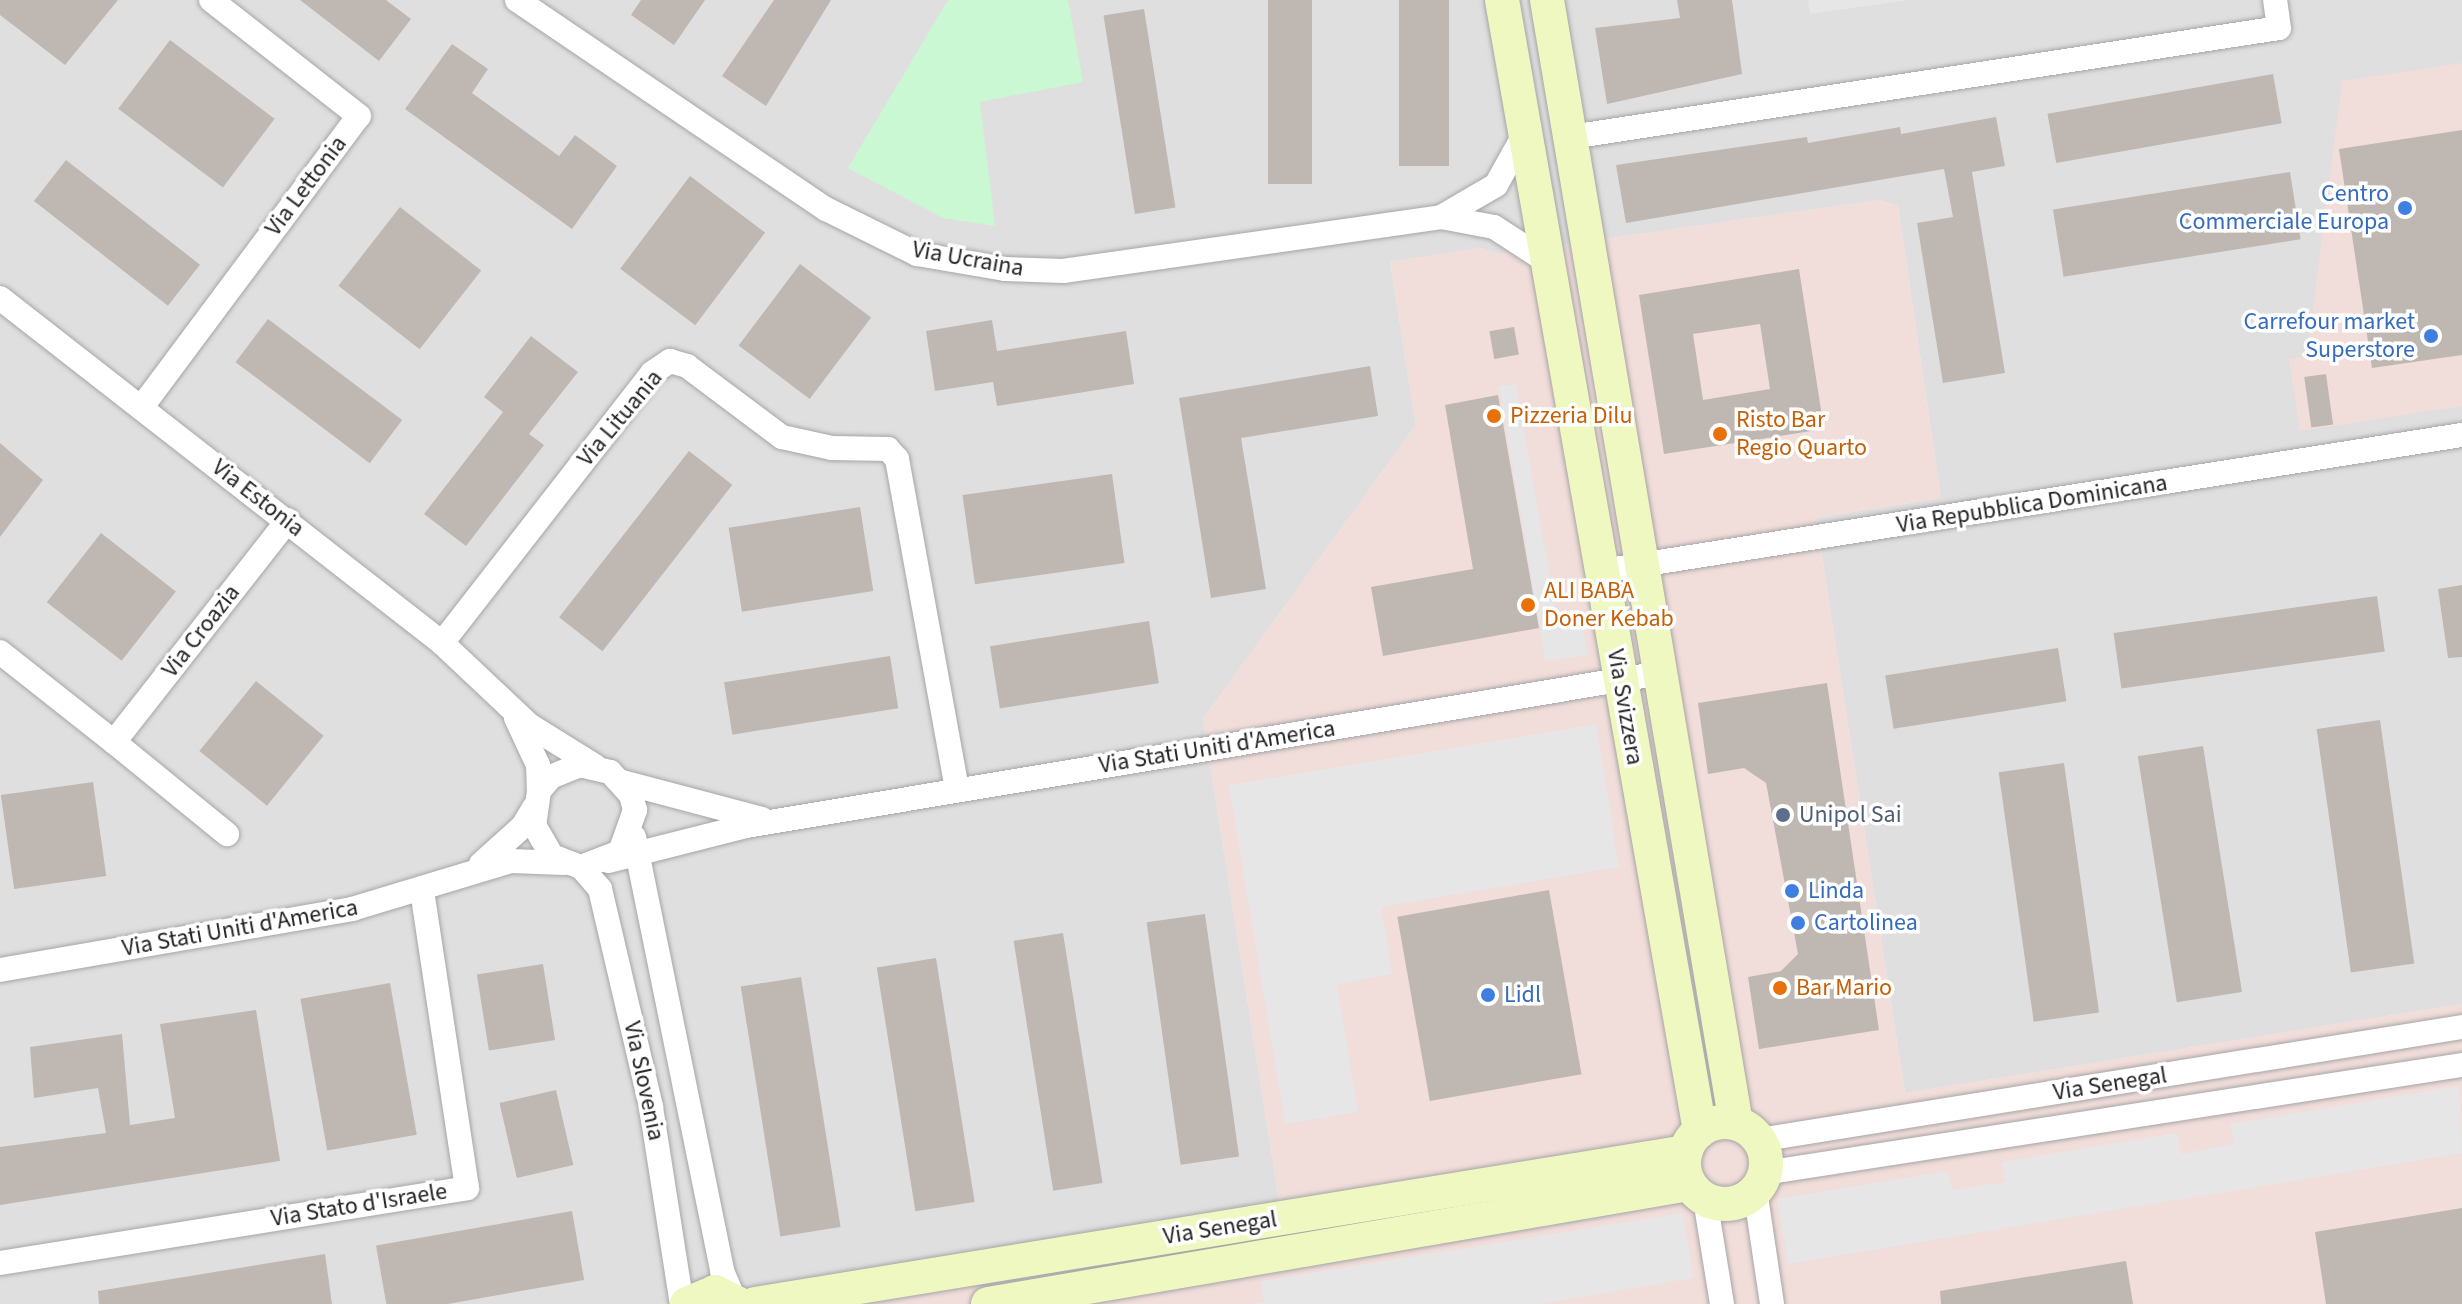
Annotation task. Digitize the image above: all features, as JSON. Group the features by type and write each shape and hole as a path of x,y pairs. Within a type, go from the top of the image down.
{"main road":[{"name":"Via Svizzera","path":"1502,0 1545,260 1602,571 1695,1166"},
{"name":"Via Svizzera","path":"1547,0 1661,673 1754,1157"},
{"path":"1695,1166 1732,1203 1754,1157"},
{"path":"1695,1166 1754,1157"},
{"name":"Via Senegal","path":"685,1304 705,1292 743,1302 1695,1166"},
{"name":"Via Senegal","path":"988,1304 1695,1166"}],"street":[{"name":"Via Lettonia","path":"141,408 359,116 211,0"},
{"name":"Via Ucraina","path":"517,0 826,209 917,254 1005,269 1063,271 1441,217 1494,227 1545,260"},
{"path":"1571,137 2279,28 2275,0"},
{"name":"Via Ucraina","path":"1441,217 1496,185 1524,135"},
{"name":"Via Estonia","path":"0,298 442,643 529,725 595,766"},
{"name":"Via Lituania","path":"442,643 652,373 670,361 687,366 782,437 832,448 888,449 897,459 957,790"},
{"name":"Via Repubblica Dominicana","path":"1602,571 2462,435"},
{"name":"Via Croazia","path":"114,742 288,520"},
{"path":"0,652 227,834"},
{"name":"Via Stati Uniti d'America","path":"608,861 642,858 772,821 1661,673"},
{"name":"Via Estonia","path":"510,705 538,765 536,799"},
{"path":"595,766 622,782 631,795 634,826 608,861 574,866 540,842 536,799 564,768 595,766"},
{"name":"Via Stati Uniti d'America","path":"622,782 772,821"},
{"name":"Via Stati Uniti d'America","path":"476,868 505,845 536,799"},
{"name":"Via Slovenia","path":"634,826 722,1271 743,1302"},
{"name":"Via Stati Uniti d'America","path":"0,970 352,909 422,890 476,868 537,858 574,866"},
{"name":"Via Slovenia","path":"574,866 600,889 651,1107 685,1304"},
{"name":"Via Stato d'Israele","path":"0,1263 467,1188 422,890"},
{"name":"Via Senegal","path":"1754,1157 2462,1027"},
{"name":"Via Senegal","path":"1754,1157 2462,1065"},
{"name":"Via Svizzera","path":"1754,1157 1772,1304"},
{"name":"Via Svizzera","path":"1695,1166 1722,1304"}],"shaded area":[{"path":"0,0 2462,0 2462,1004 1905,1093 1816,518 1941,498 1898,206 1879,200 1500,254 1480,248 1390,262 1416,425 1203,719 1280,1207 661,1304 0,1304"},
{"path":"1808,0 1909,0 1810,14"},
{"path":"2462,63 2462,406 2300,431 2289,359 2307,356 2342,81"},
{"path":"1879,200 1898,206 1941,498 1816,518 1905,1093 2462,1004 2462,1304 661,1304 1280,1207 1203,719 1416,425 1390,262 1480,248 1500,254"},
{"path":"1516,384 1557,618 1580,614 1588,655 1545,661 1499,386"},
{"path":"1596,724 1619,867 1381,907 1392,974 1337,984 1358,1112 1285,1124 1229,785"},
{"path":"2459,1086 2462,1153 1788,1264 1777,1199 1948,1171 1952,1190 2005,1182 2002,1162 2177,1133 2181,1154 2234,1144 2230,1124"},
{"path":"1683,1213 1693,1278 1539,1304 1250,1304 1264,1302 1261,1281"}],"green space":[{"path":"948,0 1068,0 1083,82 980,102 995,226 943,218 848,168"}],"building":[{"path":"0,0 118,0 65,65 0,15"},
{"path":"300,0 386,0 411,19 379,61"},
{"path":"641,0 705,0 674,45 631,15"},
{"path":"774,0 831,0 766,106 722,76"},
{"path":"1268,0 1312,0 1312,184 1268,184"},
{"path":"1399,0 1449,0 1449,166 1399,166"},
{"path":"1677,0 1732,0 1742,74 1607,104 1595,28 1680,18"},
{"path":"1144,9 1175,208 1135,214 1104,15"},
{"path":"170,40 275,119 223,188 118,109"},
{"path":"452,44 488,69 472,93 559,156 575,135 617,166 572,229 405,109"},
{"path":"2273,74 2282,123 2056,163 2047,114"},
{"path":"1996,117 2005,166 1972,172 2005,373 1943,383 1917,223 1953,217 1944,169 1626,223 1616,165 1807,137 1808,143 1900,127 1901,134"},
{"name":"Centro Commerciale Europa","path":"2462,130 2462,355 2372,368 2339,149"},
{"path":"66,160 200,265 168,306 34,201"},
{"path":"2290,172 2301,239 2064,277 2053,210"},
{"path":"690,176 765,233 695,325 620,269"},
{"path":"400,207 481,270 420,349 338,286"},
{"path":"800,264 871,318 810,399 739,345"},
{"path":"1799,269 1824,429 1664,454 1639,295","holes":["1760,324 1770,389 1703,400 1693,334"]},
{"path":"268,319 402,420 370,463 236,362"},
{"path":"992,320 997,351 1126,331 1134,384 997,406 993,382 935,391 926,331"},
{"path":"1514,327 1519,355 1494,359 1489,331"},
{"path":"531,336 578,372 529,434 544,445 466,546 424,514 503,412 484,397"},
{"path":"1370,366 1378,416 1241,438 1266,589 1211,598 1179,398"},
{"path":"2326,374 2333,425 2311,428 2304,377"},
{"path":"1498,395 1539,628 1383,656 1371,587 1473,569 1445,405"},
{"path":"0,443 43,480 0,537"},
{"path":"689,451 732,485 602,651 559,617"},
{"path":"1112,474 1125,563 975,584 962,495"},
{"path":"860,507 873,591 742,612 729,528"},
{"path":"101,533 176,591 122,661 47,602"},
{"path":"2462,585 2462,657 2448,658 2438,589"},
{"path":"2377,596 2385,651 2121,688 2114,633"},
{"path":"1149,621 1159,683 1000,708 990,646"},
{"path":"2058,648 2066,701 1894,729 1885,675"},
{"path":"890,656 898,708 732,735 724,682"},
{"path":"256,681 324,736 267,806 199,751"},
{"path":"1827,683 1879,1030 1759,1049 1748,977 1781,971 1798,954 1766,783 1744,768 1708,774 1698,703"},
{"path":"2380,720 2414,964 2351,973 2317,729"},
{"path":"2203,746 2242,992 2177,1002 2138,756"},
{"path":"2064,763 2099,1013 2034,1022 1999,772"},
{"path":"93,782 106,876 14,889 1,795"},
{"name":"Lidl","path":"1549,890 1581,1074 1430,1101 1397,917"},
{"path":"1205,914 1239,1157 1181,1165 1147,922"},
{"path":"1063,933 1103,1183 1053,1191 1014,941"},
{"path":"936,958 975,1202 915,1211 877,967"},
{"path":"543,964 555,1040 489,1051 477,974"},
{"path":"801,977 841,1227 780,1236 741,987"},
{"path":"390,983 417,1135 327,1150 300,999"},
{"path":"256,1010 280,1161 0,1205 0,1147 106,1133 98,1088 34,1098 30,1047 122,1034 130,1125 175,1118 160,1024"},
{"path":"556,1090 573,1165 517,1178 499,1103"},
{"path":"2462,1208 2462,1304 2326,1304 2315,1232"},
{"path":"572,1211 584,1280 448,1304 386,1304 376,1246"},
{"path":"325,1254 332,1304 99,1304 98,1291"},
{"path":"2126,1261 2133,1304 1941,1304 1940,1291"}],"place":[{"name":"Centro Commerciale Europa","path":"2405,208"},
{"name":"Carrefour market Superstore","path":"2431,336"},
{"name":"Pizzeria Dilu","path":"1494,416"},
{"name":"Risto Bar Regio Quarto","path":"1720,434"},
{"name":"ALI BABA Doner Kebab","path":"1528,605"},
{"name":"Unipol Sai","path":"1783,815"},
{"name":"Linda","path":"1792,891"},
{"name":"Cartolinea","path":"1798,923"},
{"name":"Bar Mario","path":"1780,988"},
{"name":"Lidl","path":"1488,995"}]}
